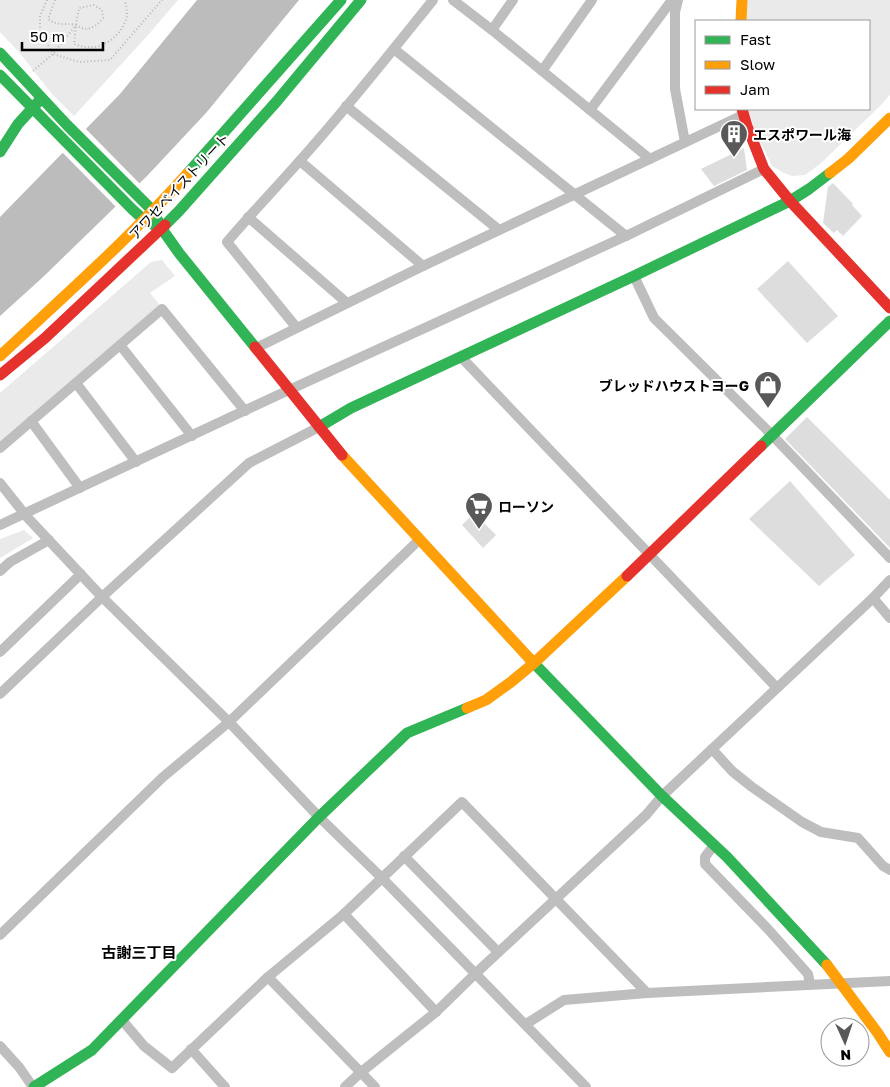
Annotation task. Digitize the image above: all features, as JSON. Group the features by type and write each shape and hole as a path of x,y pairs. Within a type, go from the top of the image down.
{"street":[{"name":"アワセベイストリート","path":"0,356 153,211 341,0"},
{"name":"アワセベイストリート","path":"0,375 45,338 162,229 277,101 361,0"},
{"path":"296,327 227,242 300,161 433,0"},
{"path":"452,0 492,30 650,159"},
{"path":"492,30 513,0"},
{"path":"542,71 592,0"},
{"path":"590,110 672,0"},
{"path":"678,0 675,12 674,89 685,142"},
{"path":"741,20 742,0"},
{"path":"394,49 626,236"},
{"path":"0,53 67,125 153,211 162,229 347,462 534,663 662,796 768,900 827,964 890,1052"},
{"path":"0,75 144,220 162,229"},
{"path":"0,152 18,124 42,98"},
{"path":"346,106 499,230"},
{"path":"256,348 423,266 650,159 743,112 764,169 790,201 890,308"},
{"path":"0,694 102,597 249,463 319,427 351,408 790,201 848,159 890,118"},
{"path":"300,161 423,266"},
{"path":"0,525 626,236 764,169"},
{"path":"248,217 348,303"},
{"path":"634,276 654,318 772,435 890,558"},
{"path":"0,448 162,309 245,411"},
{"path":"0,1046 19,1067 33,1087 92,1050 319,817 408,733 486,700 534,663 650,555 890,321"},
{"path":"120,345 192,436"},
{"path":"461,357 777,688"},
{"path":"76,383 136,462"},
{"path":"31,421 80,488"},
{"path":"0,483 25,514 102,597 229,722 319,817 382,878 586,1087"},
{"path":"0,571 10,562 49,540"},
{"path":"0,935 163,777 229,722 419,540"},
{"path":"0,652 81,574"},
{"path":"345,1087 436,1012 646,815 662,796 890,580"},
{"path":"873,598 890,618"},
{"path":"712,749 732,771 802,822 821,832 858,838 883,866 890,870"},
{"path":"122,1020 144,1046 172,1068 268,977 344,914 462,802 647,994"},
{"path":"714,845 705,857 705,864 767,928 808,974 810,984"},
{"path":"404,856 498,952"},
{"path":"344,914 436,1012"},
{"path":"268,977 375,1087"},
{"path":"526,1024 564,1000 810,984 890,981"},
{"path":"191,1049 225,1087"}],"path":[{"path":"47,0 40,16 40,32 53,54 78,62 110,60 162,0"},
{"path":"55,0 48,19 54,24 76,25 83,29 98,25 104,18 102,10 94,5 79,8 76,25 74,44 87,48 99,46 112,40 120,31 127,16 125,0"},
{"path":"32,72 53,54 76,25"}],"shaded area":[{"path":"0,0 178,0 74,116 52,94 18,51 0,32"},
{"path":"197,0 299,0 206,113 147,176 0,316 0,217 120,94"},
{"path":"746,0 890,0 890,95 820,164 805,175 792,176 772,166 755,131 748,110 870,110 870,20 744,20"},
{"path":"162,260 175,276 150,293 162,308 0,446 0,393 151,262"},
{"path":"24,530 33,538 0,558 0,539"}],"pier":[{"path":"84,127 141,185 117,208 61,151"}],"building":[{"name":"エスポワール海","path":"744,148 747,170 714,186 701,169"},
{"path":"833,183 862,216 843,236 837,230 834,233 823,223 828,187"},
{"path":"788,261 838,316 807,343 757,289"},
{"path":"807,417 890,500 890,548 785,439"},
{"path":"790,481 855,555 819,586 749,519"},
{"name":"ローソン","path":"474,513 496,535 483,548 462,525"}],"traffic: fast":[{"path":"188,173 341,0"},
{"path":"165,225 277,101 361,0"},
{"path":"0,53 67,125 153,211 162,229 179,253 255,347"},
{"path":"0,75 132,209 144,220 154,225"},
{"path":"0,152 18,124 39,101"},
{"path":"319,427 351,408 790,201 830,173"},
{"path":"761,446 890,321"},
{"path":"529,658 662,796 727,857 827,965"},
{"path":"34,1087 92,1050 319,817 407,733 467,708"}],"traffic: slow":[{"path":"741,20 742,0"},
{"path":"830,173 848,159 890,118"},
{"path":"0,356 120,244 188,173"},
{"path":"342,455 529,658"},
{"path":"467,708 486,700 511,682 627,576"},
{"path":"827,965 890,1052"}],"traffic: jam":[{"path":"742,110 764,169 790,201 890,308"},
{"path":"0,375 45,338 165,225"},
{"path":"255,347 342,455"},
{"path":"627,576 761,446"}],"place":[{"name":"エスポワール海","path":"734,158"},
{"name":"ブレッドハウストヨーG","path":"768,409"},
{"name":"ローソン","path":"479,530"}],"district":[{"name":"古謝三丁目","path":"139,952"}]}
